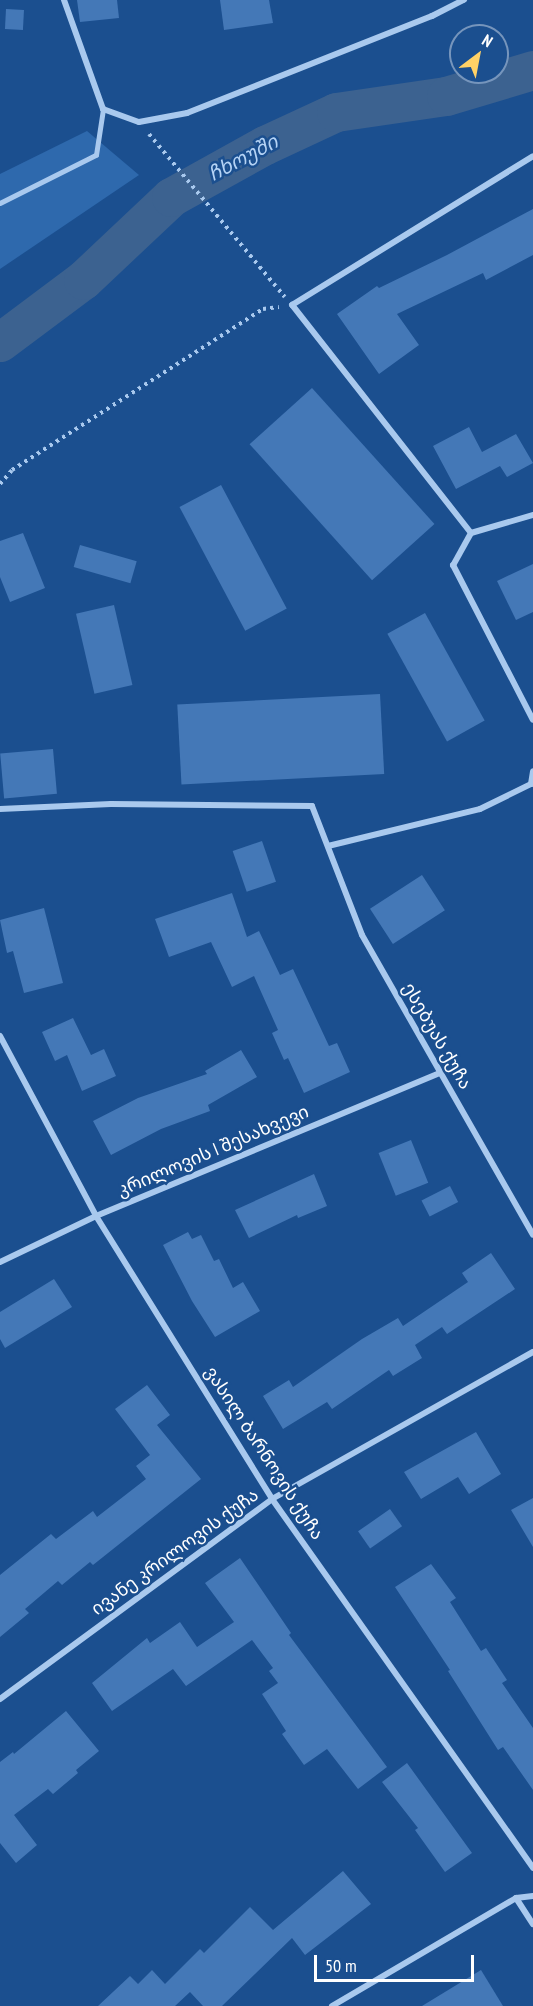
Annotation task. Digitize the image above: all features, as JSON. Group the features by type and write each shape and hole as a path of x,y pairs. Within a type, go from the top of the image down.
{"street":[{"path":"64,0 104,109 139,122 187,113 432,16 464,0"},
{"path":"471,533 292,305 533,156"},
{"path":"533,515 471,533 453,565 533,720"},
{"path":"328,846 480,809 531,784 533,771"},
{"name":"ესებუას ქუჩა","path":"0,809 111,804 312,806 362,935 533,1235"},
{"name":"ვასილ ბარნოვის ქუჩა","path":"0,1036 96,1216 273,1499 533,1868"},
{"name":"კრილოვის I შესახვევი","path":"0,1262 96,1216 440,1073"},
{"name":"ივანე კრილოვის ქუჩა","path":"0,1700 273,1499 533,1352"},
{"path":"332,2006 516,1898 533,1896"},
{"path":"516,1898 533,1924"}],"lane":[{"path":"0,203 96,155 104,109"}],"path":[{"path":"139,122 292,305"},
{"path":"0,484 22,464 263,309 292,305"}],"shaded area":[{"path":"87,131 139,175 0,269 0,174"}],"building":[{"path":"77,0 117,0 119,18 80,22"},
{"path":"220,0 269,0 273,23 224,30"},
{"path":"6,9 24,10 23,30 5,29"},
{"path":"533,209 533,255 486,280 483,273 397,314 419,345 379,374 337,314 377,286 379,288 447,255"},
{"path":"312,388 434,524 372,580 250,444"},
{"path":"469,427 482,452 516,434 533,463 507,477 500,466 456,489 433,446"},
{"path":"221,485 287,609 245,631 180,507"},
{"path":"23,533 45,588 10,602 0,577 0,541"},
{"path":"80,545 137,561 130,583 74,567"},
{"path":"533,564 533,612 516,620 497,581"},
{"path":"114,605 132,685 94,694 76,614"},
{"path":"425,613 485,721 447,741 387,634"},
{"path":"380,694 384,774 181,785 177,705"},
{"path":"53,749 57,794 4,798 0,754"},
{"path":"262,841 276,882 247,892 233,851"},
{"path":"422,875 445,910 393,944 370,909"},
{"path":"232,893 247,937 259,931 280,975 293,969 329,1046 337,1043 350,1072 304,1093 288,1058 284,1060 272,1033 278,1030 254,976 232,987 211,942 169,957 155,919"},
{"path":"44,908 63,983 24,993 13,951 7,953 0,920"},
{"path":"73,1018 91,1055 104,1049 116,1076 82,1091 67,1055 55,1061 42,1032"},
{"path":"241,1050 257,1077 208,1105 210,1111 161,1129 111,1155 93,1121 138,1098 207,1074 205,1071"},
{"path":"411,1140 428,1183 396,1196 379,1153"},
{"path":"314,1174 327,1206 298,1218 297,1215 249,1238 235,1210"},
{"path":"450,1186 458,1202 430,1217 421,1201"},
{"path":"188,1232 192,1239 201,1235 214,1261 219,1259 233,1288 243,1282 260,1311 215,1337 192,1301 163,1245"},
{"path":"491,1253 515,1289 447,1334 442,1327 415,1345 422,1358 393,1376 389,1370 332,1409 327,1402 283,1429 263,1396 289,1380 293,1387 362,1339 398,1318 403,1326 468,1282 462,1273"},
{"path":"54,1279 72,1307 5,1348 0,1339 0,1312"},
{"path":"147,1385 170,1415 157,1425 201,1479 93,1565 90,1562 62,1585 58,1581 25,1609 29,1613 0,1637 0,1575 51,1534 56,1539 93,1511 97,1517 146,1479 136,1466 150,1455 115,1409"},
{"path":"476,1432 501,1474 469,1494 458,1477 421,1499 404,1472"},
{"path":"533,1498 533,1547 511,1510"},
{"path":"390,1509 402,1526 370,1549 358,1531"},
{"path":"240,1558 291,1633 289,1635 387,1767 358,1789 327,1749 304,1765 282,1734 286,1731 262,1694 278,1683 269,1671 273,1668 252,1640 186,1686 173,1669 112,1711 92,1683 147,1638 150,1643 180,1622 197,1647 234,1622 205,1583"},
{"path":"431,1564 456,1598 450,1602 481,1651 486,1648 507,1680 502,1683 533,1728 533,1790 503,1747 498,1750 448,1671 450,1670 395,1587"},
{"path":"66,1711 99,1751 76,1770 78,1773 53,1794 48,1789 14,1815 37,1845 16,1863 0,1843 0,1762 13,1752 14,1754"},
{"path":"407,1763 472,1853 445,1872 415,1830 418,1828 382,1782"},
{"path":"343,1871 371,1904 305,1955 292,1938 222,2006 203,2006 190,1992 175,2006 98,2006 130,1976 138,1984 152,1970 165,1984 200,1949 204,1953 250,1907 273,1930"},
{"path":"481,1970 503,2006 422,2006"}],"waterway":[{"name":"ჩხოუში","path":"0,342 83,280 171,197 265,145 336,112 446,96 533,70"}]}
